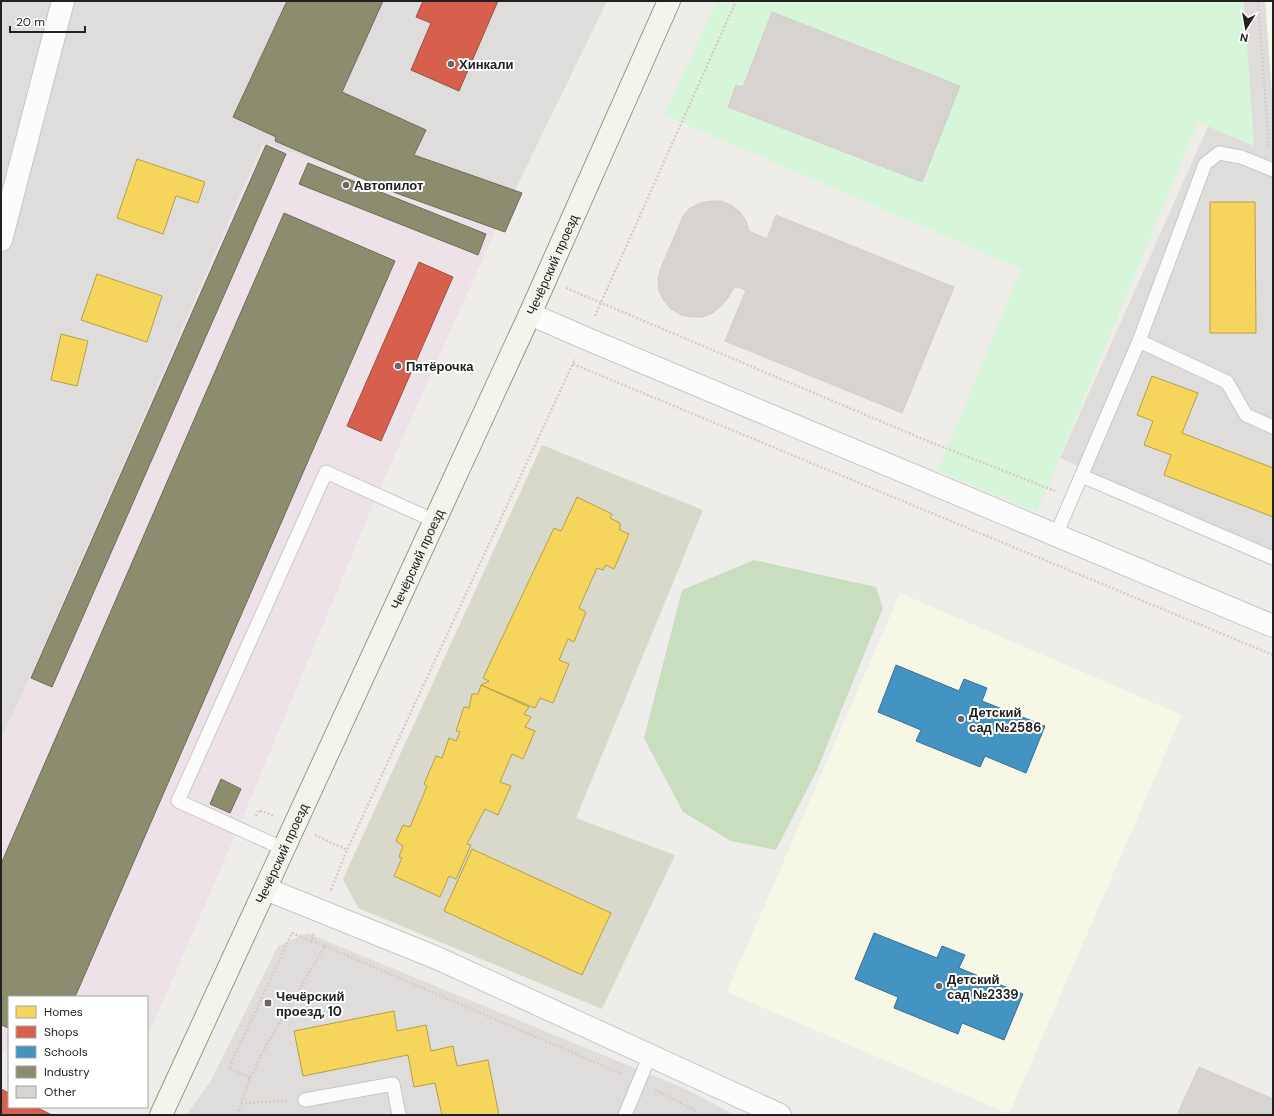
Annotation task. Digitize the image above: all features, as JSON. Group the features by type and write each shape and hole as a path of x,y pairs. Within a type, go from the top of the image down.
{"main road":[{"name":"Чечёрский проезд","path":"161,1115 530,314 669,1"}],"street":[{"path":"1,240 63,1"},
{"path":"530,314 1273,626"},
{"path":"266,889 437,958 780,1115"}],"lane":[{"path":"1056,535 1139,341 1205,164 1219,153 1241,157 1272,169"},
{"path":"1139,341 1227,382 1246,415 1273,427"},
{"path":"284,849 178,801 326,472 435,521"},
{"path":"1082,476 1273,558"},
{"path":"625,1115 650,1055"},
{"path":"305,1100 393,1084 399,1115"}],"path":[{"path":"311,941 347,850 585,338 736,1"},
{"path":"1258,1 1272,169"},
{"path":"545,280 930,442 1072,498"},
{"path":"572,364 1273,655"},
{"path":"250,1078 228,1068 292,933 639,1081 704,1115"},
{"path":"237,1115 250,1078 266,1046 325,946"},
{"path":"241,1103 305,1100"}],"shaded area":[{"path":"1,1 607,1 498,225 27,684 1,739"},
{"path":"1169,1 1273,1 1273,556 1060,458 1248,37"},
{"path":"1265,1 1273,1 1273,107"},
{"path":"263,142 498,225 377,495 238,829 148,1036 148,996 8,996 8,1054 1,1050 1,739 27,684"},
{"path":"542,445 703,510 576,818 675,855 602,1009 358,908 343,879"},
{"path":"900,593 1182,715 1009,1114 727,992"},
{"path":"307,933 688,1090 734,1115 186,1115 211,1081 278,946"}],"green space":[{"path":"717,1 1244,1 1254,146 1198,122 1037,512 938,471 1021,269 664,115"},
{"path":"754,560 876,587 883,608 817,770 776,850 731,841 683,812 644,738 682,590"}],"building: Homes":[{"path":"137,159 205,182 198,203 176,196 163,234 117,218"},
{"path":"1210,202 1255,202 1256,333 1210,333"},
{"path":"97,274 162,296 147,342 81,320"},
{"path":"61,334 88,341 77,386 51,380"},
{"path":"1152,376 1198,393 1182,433 1273,468 1273,517 1164,475 1171,455 1144,445 1153,421 1137,415"},
{"path":"577,497 612,514 610,518 620,523 620,530 629,534 614,569 606,565 603,570 597,568 579,608 586,612 574,642 568,639 559,660 569,664 553,703 540,698 535,708 481,685 489,681 483,678 554,528 561,531"},
{"path":"481,685 529,707 524,714 531,717 525,727 535,731 523,759 512,754 500,782 511,786 498,815 485,809 467,844 471,845 456,879 449,876 440,897 394,876 402,858 399,857 403,846 396,841 403,825 410,827 427,786 424,784 436,756 442,758 449,738 456,741 460,732 456,731 464,707 469,708 472,694 478,694"},
{"path":"472,849 611,913 582,975 444,911"},
{"path":"394,1011 397,1031 426,1025 431,1051 453,1046 457,1066 488,1060 499,1115 442,1115 435,1083 414,1087 408,1055 303,1076 294,1031"}],"building: Shops":[{"path":"423,1 498,1 459,91 411,70 431,23 416,17"},
{"path":"419,262 453,277 381,441 347,426"},
{"path":"1,1089 8,1092 8,1108 38,1108 52,1115 1,1115"}],"building: Schools":[{"name":"Детский сад №2586","path":"896,665 959,691 964,679 987,688 982,701 1045,726 1026,773 985,756 980,767 916,741 921,730 878,712"},
{"name":"Детский сад №2339","path":"874,933 937,958 942,946 965,955 959,968 1023,994 1004,1040 962,1023 958,1034 894,1008 898,997 855,979"}],"building: Industry":[{"path":"287,1 383,1 342,92 426,130 414,155 522,193 505,232 396,193 275,141 276,137 233,117"},
{"path":"266,145 286,154 52,687 31,678"},
{"path":"308,163 486,234 478,255 299,184"},
{"path":"284,213 395,261 75,996 8,996 8,1028 1,1025 1,864"},
{"path":"221,779 241,789 230,813 210,804"}],"building: Other":[{"path":"772,12 960,86 922,182 728,107 736,85 743,87"},
{"path":"721,201 731,205 740,212 746,221 749,231 767,239 776,215 954,287 902,413 725,341 746,290 735,286 721,306 713,313 702,317 681,315 671,309 664,301 659,291 658,280 660,270 683,216 690,208 700,203"},
{"path":"1199,1067 1273,1099 1273,1115 1177,1115"}],"place":[{"name":"Хинкали","path":"451,64"},
{"name":"Автопилот","path":"346,185"},
{"name":"Пятёрочка","path":"398,366"},
{"name":"Детский сад №2586","path":"961,719"},
{"name":"Детский сад №2339","path":"939,986"},
{"name":"Чечёрский проезд, 10","path":"268,1003"}]}
